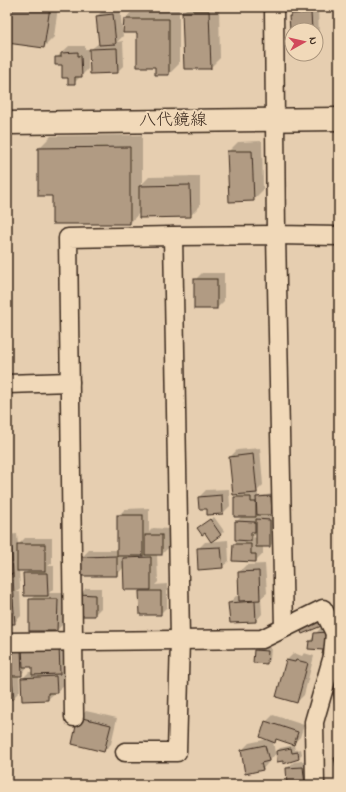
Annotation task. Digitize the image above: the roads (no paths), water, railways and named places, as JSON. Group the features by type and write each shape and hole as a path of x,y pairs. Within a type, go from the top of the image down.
{"main road":[{"name":"八代鏡線","path":"7,123 339,119"}],"street":[{"path":"274,7 276,235 284,628"},
{"path":"74,717 68,238 276,235 339,236"},
{"path":"125,752 177,752 180,639 173,236"},
{"path":"7,384 70,382"},
{"path":"7,642 73,640 262,639 323,608 337,634 314,722 314,785"}]}
